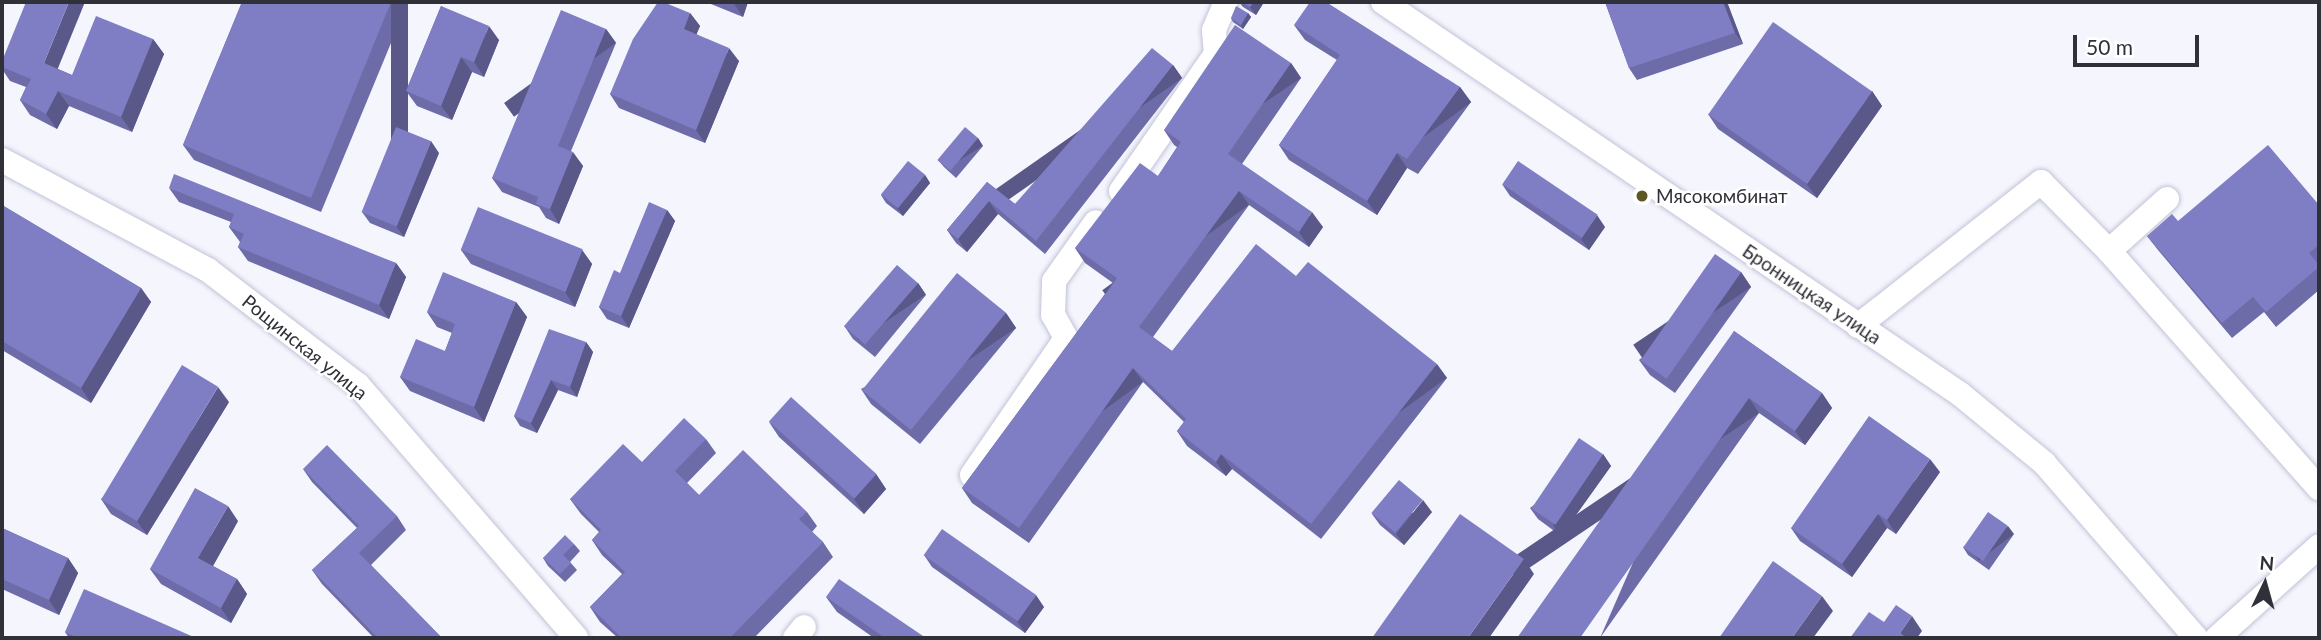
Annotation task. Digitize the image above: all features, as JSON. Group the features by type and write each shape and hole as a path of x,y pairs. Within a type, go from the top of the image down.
{"street":[{"path":"971,475 1066,338 1053,315 1058,270 1155,147 1216,54 1214,30 1226,2"},
{"name":"Бронницкая улица","path":"1383,2 1960,394 2044,463 2196,638"},
{"name":"Рощинская улица","path":"2,160 208,270 358,385 576,638"},
{"path":"1858,326 2041,183 2109,251 2319,488"},
{"path":"2109,251 2167,199"},
{"path":"2217,638 2319,546"}],"building":[{"path":"26,2 69,2 44,63 72,75 96,16 153,39 121,117 58,91 46,114 20,100 31,79 2,67 2,61"},
{"path":"242,2 391,2 311,198 183,145"},
{"path":"658,2 690,13 684,29 729,48 696,130 610,94 633,39"},
{"path":"1241,2 1254,2 1250,7"},
{"path":"1310,2 1326,2 1460,87 1407,159 1397,153 1367,201 1279,145 1340,55 1294,25"},
{"path":"1605,2 1723,2 1735,33 1629,68"},
{"path":"441,6 489,26 474,62 461,57 441,106 406,91"},
{"path":"1236,6 1248,13 1241,25 1231,18"},
{"path":"561,10 606,29 558,146 573,152 550,209 536,204 538,197 492,178"},
{"path":"1773,22 1872,91 1807,184 1708,115"},
{"path":"1235,25 1291,63 1228,154 1312,212 1299,232 1239,191 1139,327 1172,351 1256,244 1296,276 1308,262 1437,364 1311,524 1221,454 1216,462 1177,431 1186,419 1133,368 1019,528 962,488 1117,278 1075,248 1140,163 1158,176 1181,142 1164,130"},
{"path":"1152,48 1173,65 1036,241 989,201 958,239 947,230 987,182 1015,204"},
{"path":"396,127 431,141 397,227 362,212"},
{"path":"965,127 978,138 950,171 937,160"},
{"path":"2268,145 2319,205 2319,245 2309,253 2319,267 2266,312 2253,297 2222,323 2147,236 2172,214 2178,221"},
{"path":"908,161 925,175 898,208 881,194"},
{"path":"1518,161 1598,215 1582,238 1502,184"},
{"path":"174,174 396,263 379,305 238,247 244,234 229,227 234,214 169,188"},
{"path":"649,202 667,210 621,316 599,307 614,270 620,273"},
{"path":"2,205 141,288 81,388 2,341"},
{"path":"478,207 583,249 566,292 461,250"},
{"path":"1715,254 1741,272 1667,379 1640,360"},
{"path":"897,265 918,283 865,345 844,326"},
{"path":"443,272 516,302 474,407 400,377 416,339 445,351 455,324 427,312"},
{"path":"957,273 1006,313 911,430 862,390"},
{"path":"549,329 586,342 570,387 551,380 531,423 514,416"},
{"path":"1734,331 1822,393 1795,431 1749,398 1580,638 1517,638"},
{"path":"182,365 218,387 137,521 101,500"},
{"path":"791,397 876,474 854,498 769,422"},
{"path":"1869,416 1930,459 1887,520 1878,514 1842,564 1791,528"},
{"path":"684,418 706,439 675,471 699,495 743,450 807,512 799,519 823,542 730,638 622,638 590,607 625,572 592,540 601,530 570,499 623,444 642,462"},
{"path":"1579,438 1603,454 1556,525 1531,508"},
{"path":"327,445 397,516 359,553 442,638 378,638 312,570 359,526 303,469"},
{"path":"1399,480 1423,500 1395,533 1371,513"},
{"path":"195,488 228,506 198,558 237,579 221,608 150,569"},
{"path":"1988,512 2008,526 1983,561 1963,547"},
{"path":"1460,514 1524,559 1468,638 1372,638"},
{"path":"2,528 68,558 49,600 2,579"},
{"path":"942,529 1036,595 1018,621 924,555"},
{"path":"565,535 574,544 563,555 571,563 560,574 543,558"},
{"path":"1773,561 1822,596 1792,638 1719,638"},
{"path":"839,579 926,638 885,638 826,597"},
{"path":"84,589 196,638 78,638 65,632"},
{"path":"1896,605 1912,616 1900,633 1907,638 1850,638 1869,612 1884,622"}],"place":[{"name":"Мясокомбинат","path":"1642,196"}]}
